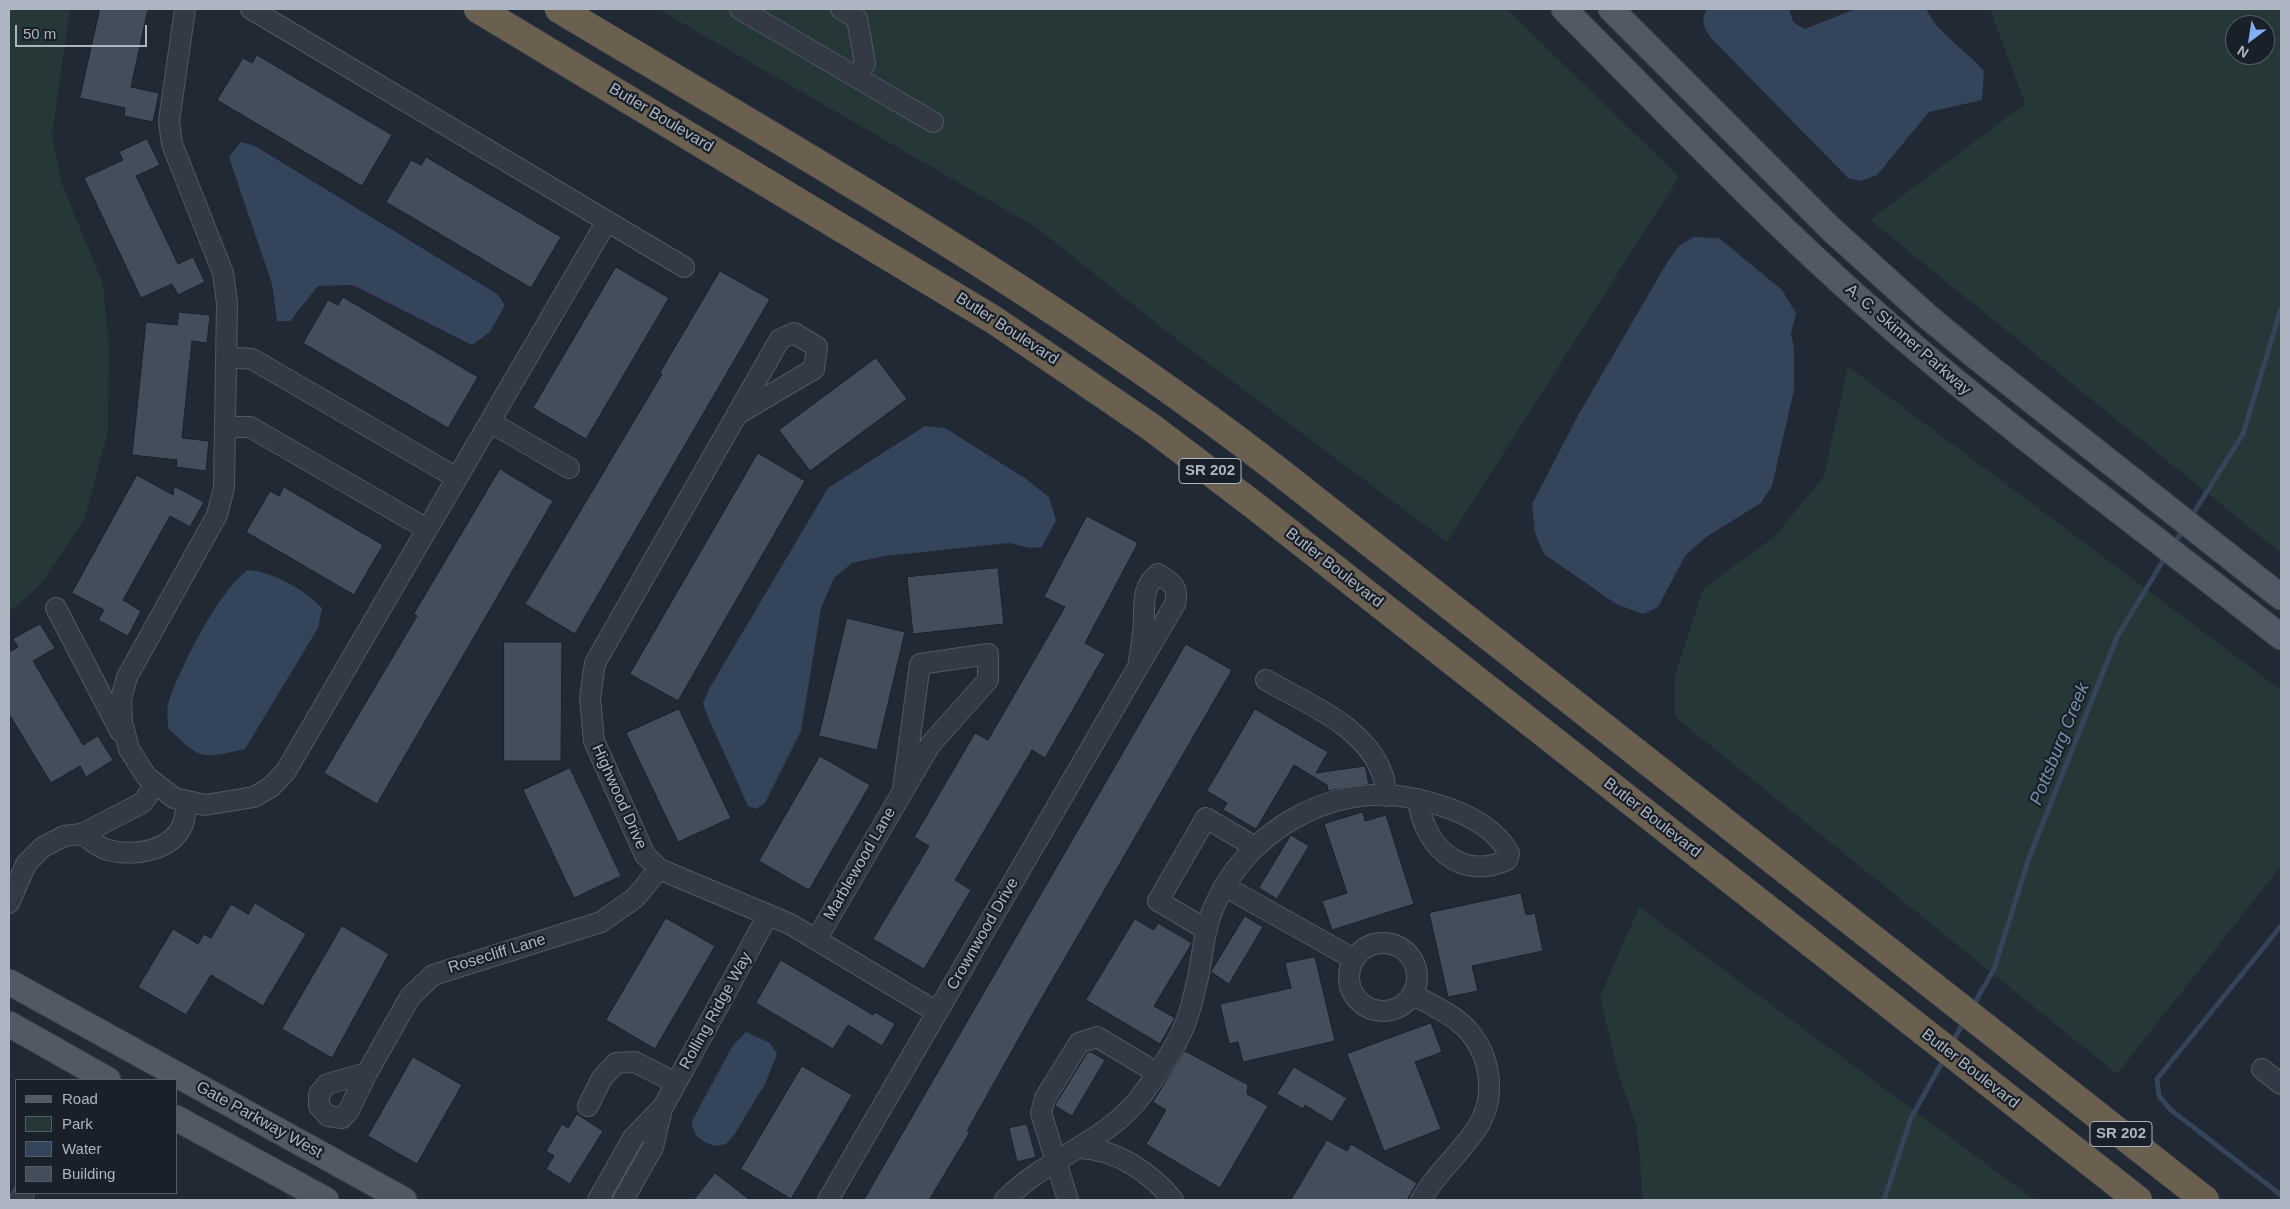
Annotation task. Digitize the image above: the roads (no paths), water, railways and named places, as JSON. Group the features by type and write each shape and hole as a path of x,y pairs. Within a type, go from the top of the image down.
{"highway":[{"name":"Butler Boulevard","path":"478,9 932,281 1047,354 1107,396 1248,500 2138,1200"},
{"name":"SR 202","path":"559,9 960,250 1068,319 1174,392 1269,464 2206,1200"},
{"path":"2178,1178 2210,1200"}],"main road":[{"name":"A. C. Skinner Parkway","path":"1564,9 1824,267 1959,384 2275,632"},
{"name":"A. C. Skinner Parkway","path":"1611,9 1798,197 1877,272 1980,360 2281,596"},
{"name":"Gate Parkway West","path":"9,982 404,1200"},
{"path":"9,1024 106,1079"},
{"path":"178,1119 326,1200"}],"street":[{"path":"129,749 122,722 121,699 127,677 217,515 224,488 227,303 223,273 172,144 169,121 186,9"},
{"path":"251,9 684,267"},
{"path":"740,9 933,122"},
{"path":"841,9 857,19 865,63 857,77"},
{"path":"56,608 129,749 146,776 174,798 205,805 254,797 271,787 286,772 607,220"},
{"path":"226,357 252,359 457,478"},
{"name":"Highwood Drive","path":"738,414 595,663 590,698 594,741 645,856 659,869 790,924 937,1012"},
{"path":"490,422 569,468"},
{"path":"225,427 250,427 427,529"},
{"name":"Marblewood Lane","path":"816,940 930,745 988,680 988,654 920,664 903,789"},
{"name":"Crownwood Drive","path":"828,1200 1138,667"},
{"path":"1266,680 1343,724 1361,739 1376,759 1383,774 1386,796"},
{"path":"9,903 26,864 43,848 64,836 82,834 142,803 156,784"},
{"path":"1005,1200 1025,1182 1057,1160 1080,1148 1132,1109 1183,1031 1213,909 1224,886 1255,847 1290,819 1334,802 1386,796 1418,799"},
{"path":"82,834 107,850 139,853 159,848 174,836 182,825 188,801"},
{"path":"1207,930 1158,901 1206,818 1255,847"},
{"name":"Rosecliff Lane","path":"366,1073 410,997 433,975 601,922 635,898 659,869"},
{"path":"1224,886 1354,959"},
{"name":"Rolling Ridge Way","path":"623,1200 653,1147 663,1107 768,914"},
{"path":"1380,943 1400,948 1408,954 1417,974 1412,994 1404,1003 1394,1008 1382,1010 1365,1005 1353,993 1349,982 1349,970 1354,959 1369,945 1380,943"},
{"path":"1412,994 1450,1016 1468,1032 1483,1056 1490,1087 1486,1108 1478,1127 1440,1172 1421,1200"},
{"path":"1068,1200 1041,1113 1042,1105 1079,1043 1097,1037 1157,1073"},
{"path":"588,1106 602,1078 616,1063 635,1062 676,1083"},
{"path":"2262,1068 2281,1084"},
{"name":"Rolling Ridge Way","path":"598,1200 633,1138 663,1107"},
{"path":"637,1200 648,1179 653,1147"},
{"path":"1080,1148 1094,1148 1129,1163 1151,1178 1174,1200"}],"water":[{"path":"1707,9 1789,9 1793,22 1805,29 1855,9 1926,9 1945,34 1984,71 1982,100 1929,112 1877,175 1861,181 1848,178 1711,38 1706,31 1703,21"},
{"path":"241,142 255,146 497,294 505,305 490,332 472,345 353,285 318,286 290,321 277,321 272,284 229,157"},
{"path":"1694,237 1719,238 1782,290 1796,313 1791,334 1794,348 1794,390 1772,486 1761,503 1706,537 1685,556 1658,607 1643,614 1616,604 1544,554 1535,533 1532,504 1580,412 1668,261 1680,245"},
{"path":"925,426 945,428 1026,479 1049,497 1056,520 1042,547 1030,548 1009,543 885,556 852,563 834,578 821,608 801,731 765,803 756,809 748,806 703,703 709,689 828,488"},
{"path":"248,570 258,571 278,578 315,601 322,608 318,628 245,749 219,754 202,754 188,746 168,728 168,704 182,669 202,630 225,593"},
{"path":"746,1032 770,1043 777,1054 765,1084 734,1135 726,1144 714,1146 698,1137 692,1126 692,1121 733,1045"}],"waterway":[{"name":"Pottsburg Creek","path":"2191,517 2243,434 2281,309"},
{"name":"Pottsburg Creek","path":"2173,545 2184,529"},
{"name":"Pottsburg Creek","path":"1973,1006 1994,969 2029,858 2117,637 2166,556"},
{"path":"2281,926 2157,1079 2159,1096 2171,1110 2281,1195"},
{"name":"Pottsburg Creek","path":"1952,1043 1965,1020"},
{"name":"Pottsburg Creek","path":"1884,1200 1911,1118 1945,1057"}]}
